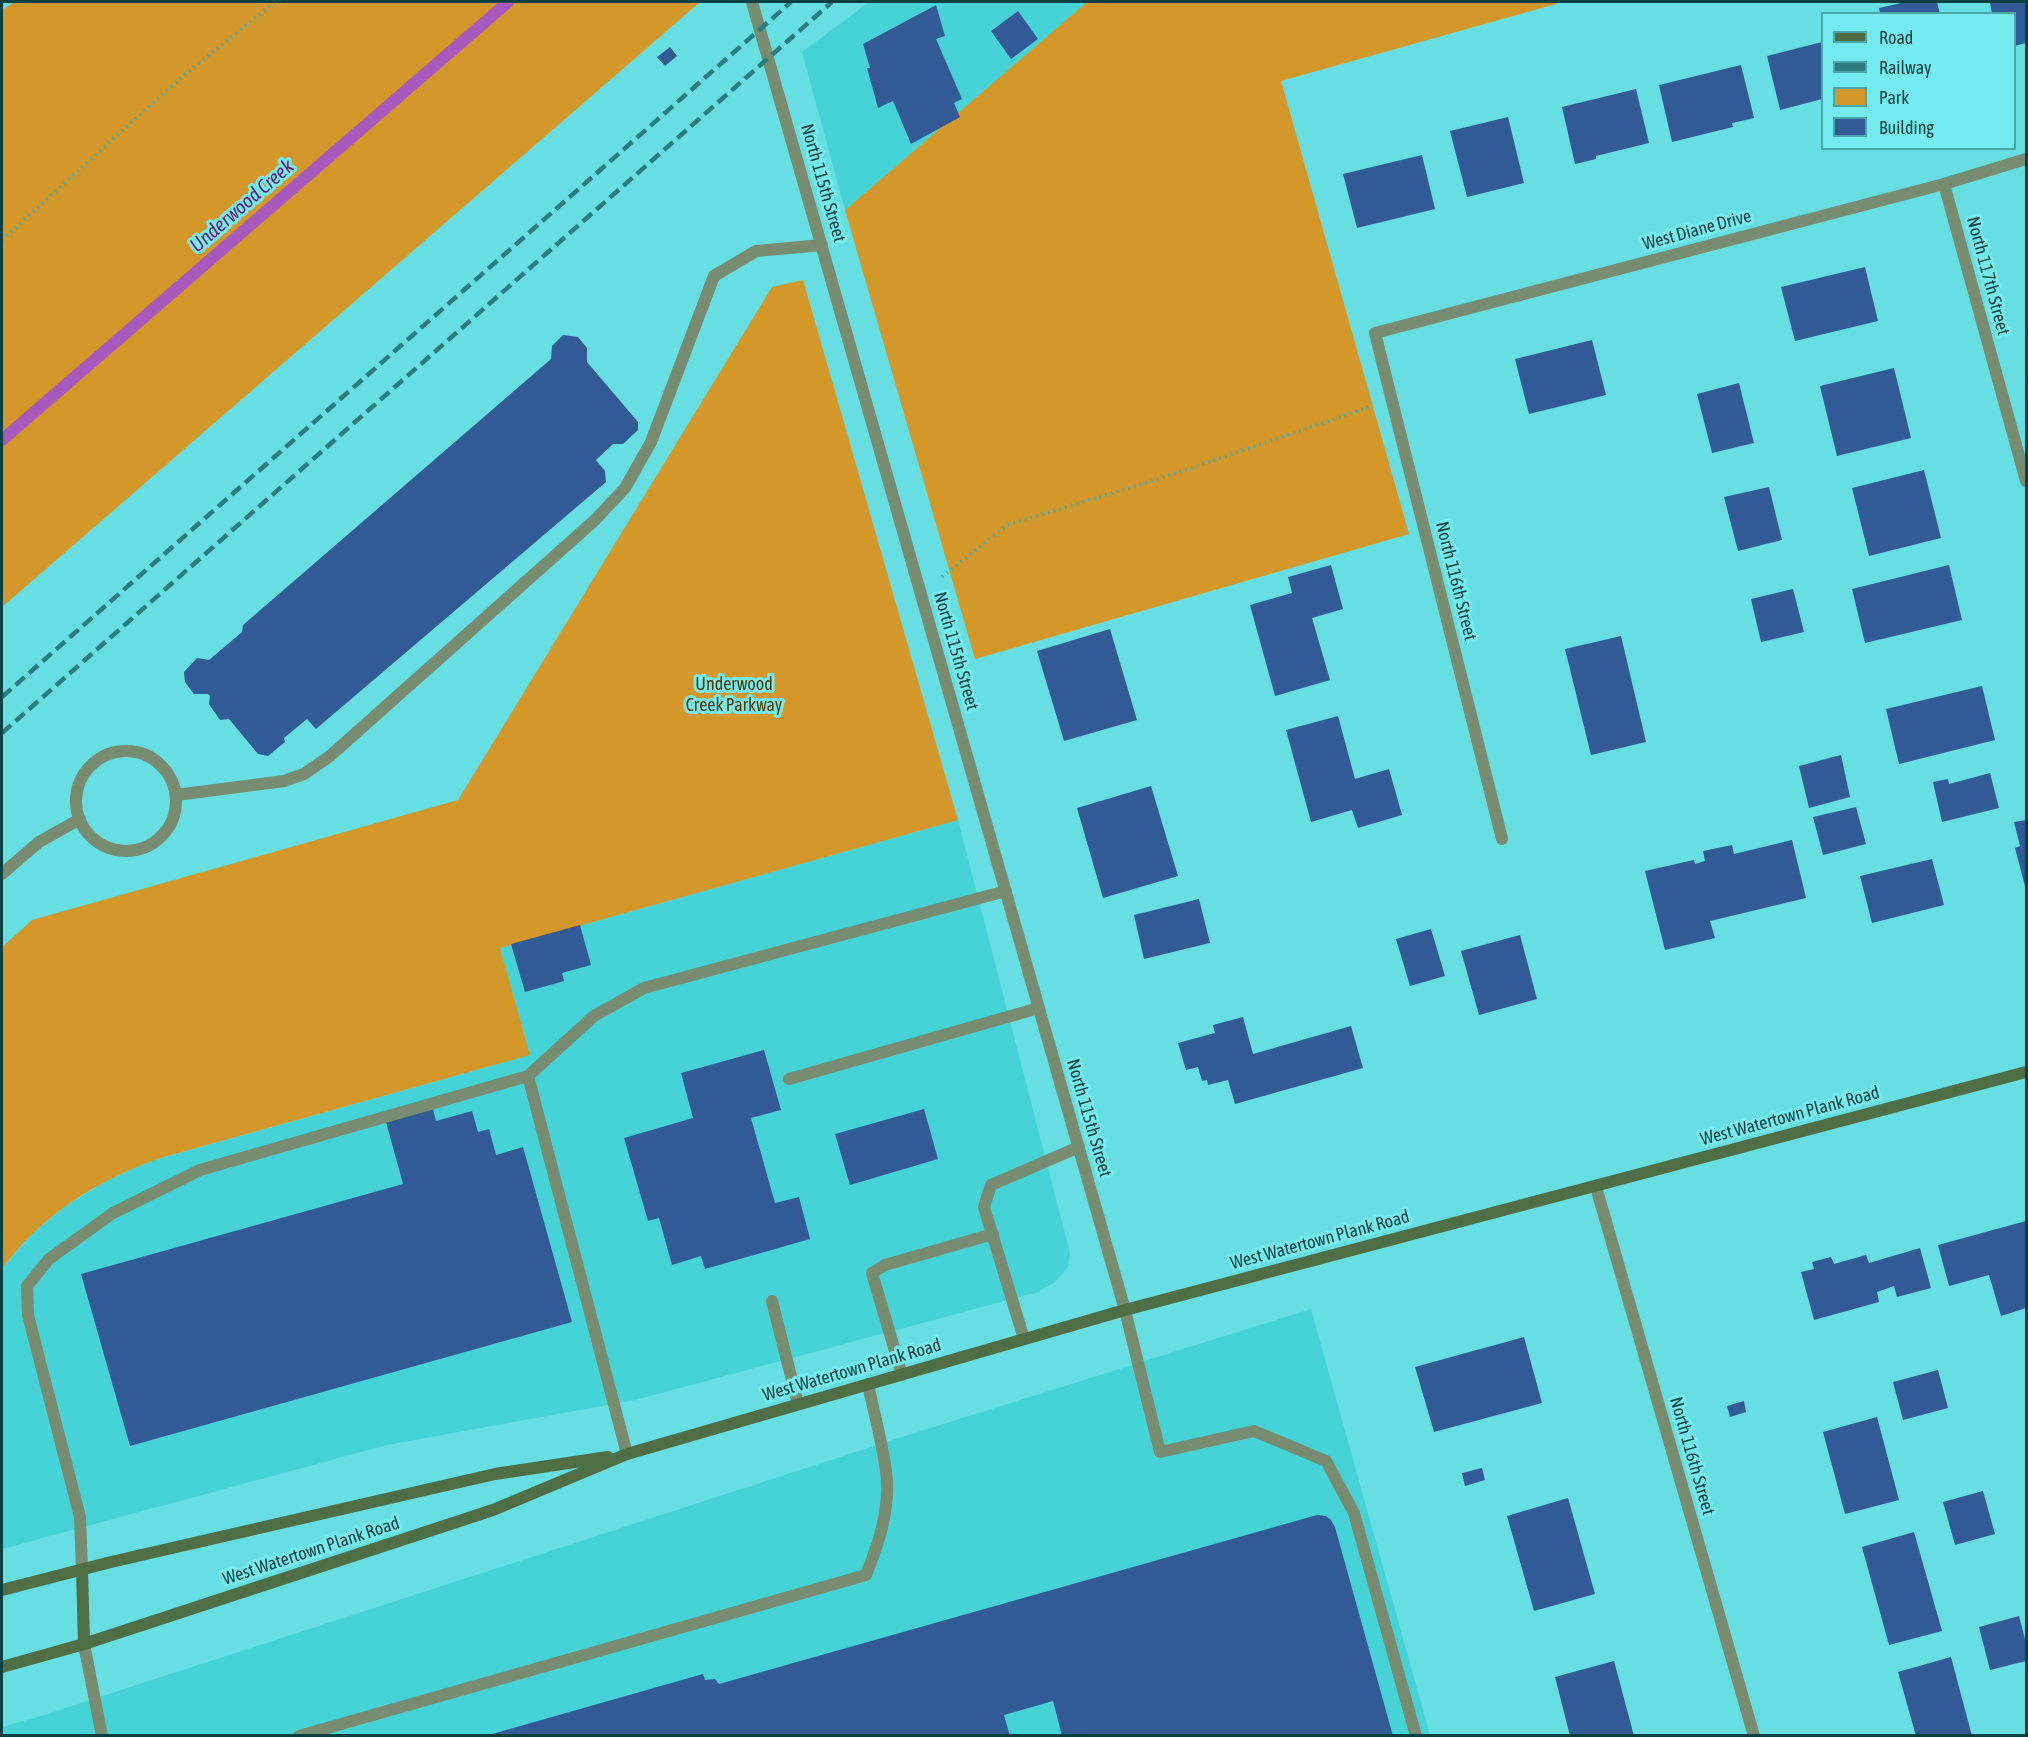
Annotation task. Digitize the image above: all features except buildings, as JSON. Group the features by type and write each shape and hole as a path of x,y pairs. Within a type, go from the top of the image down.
{"street":[{"name":"North 115th Street","path":"752,2 1125,1310 1160,1452 1254,1431 1326,1461 1354,1514 1416,1736"},
{"name":"West Diane Drive","path":"1375,333 1944,184 2026,159"},
{"name":"North 117th Street","path":"1944,184 2026,481"},
{"path":"176,795 284,781 304,774 330,756 595,520 625,488 651,442 714,276 756,251 822,245"},
{"name":"North 116th Street","path":"1375,333 1502,839"},
{"path":"117,752 142,754 153,759 171,777 176,795 175,814 161,837 149,846 120,851 106,847 93,839 80,819 76,799 79,785 94,762 117,752"},
{"path":"2,874 39,842 80,819"},
{"path":"102,1736 84,1644 80,1517 28,1316 27,1286 49,1259 113,1213 200,1170 528,1076 594,1016 644,988 1006,891"},
{"path":"789,1079 1039,1008"},
{"name":"West Watertown Plank Road","path":"2,1667 84,1644 493,1510 627,1454 1125,1310 2026,1072"},
{"path":"528,1076 627,1454"},
{"path":"1024,1339 984,1207 991,1185 1079,1147"},
{"name":"North 116th Street","path":"1596,1186 1754,1736"},
{"path":"902,1374 872,1273 885,1265 993,1234"},
{"path":"772,1301 798,1404"},
{"path":"299,1736 866,1575 878,1546 885,1510 887,1473 868,1384"},
{"name":"West Watertown Plank Road","path":"2,1590 495,1474 627,1454"}],"path":[{"path":"2,5 8,2"},
{"path":"2,240 176,82 275,2"},
{"path":"921,593 1007,525 1165,477 1392,399"}],"shaded area":[{"path":"869,2 1087,2 845,210 802,52"},
{"path":"958,820 1070,1253 1068,1267 1055,1282 1038,1292 635,1400 387,1445 2,1549 2,1269 30,1236 64,1207 113,1177 151,1161 530,1055 500,948"},
{"path":"1311,1309 1430,1735 2,1736 2,1727 905,1436"}],"green space":[{"path":"14,2 700,2 2,607 2,10"},
{"path":"1087,2 1563,2 1281,81 1409,534 975,659 845,210"},
{"name":"Underwood Creek Parkway","path":"803,280 958,820 500,948 530,1055 164,1157 140,1166 95,1187 74,1200 35,1231 2,1269 2,947 32,920 458,800 772,287"}],"waterway":[{"name":"Underwood Creek","path":"2,440 508,2"}],"railway":[{"path":"2,697 791,2"},
{"path":"2,733 832,2"}]}
